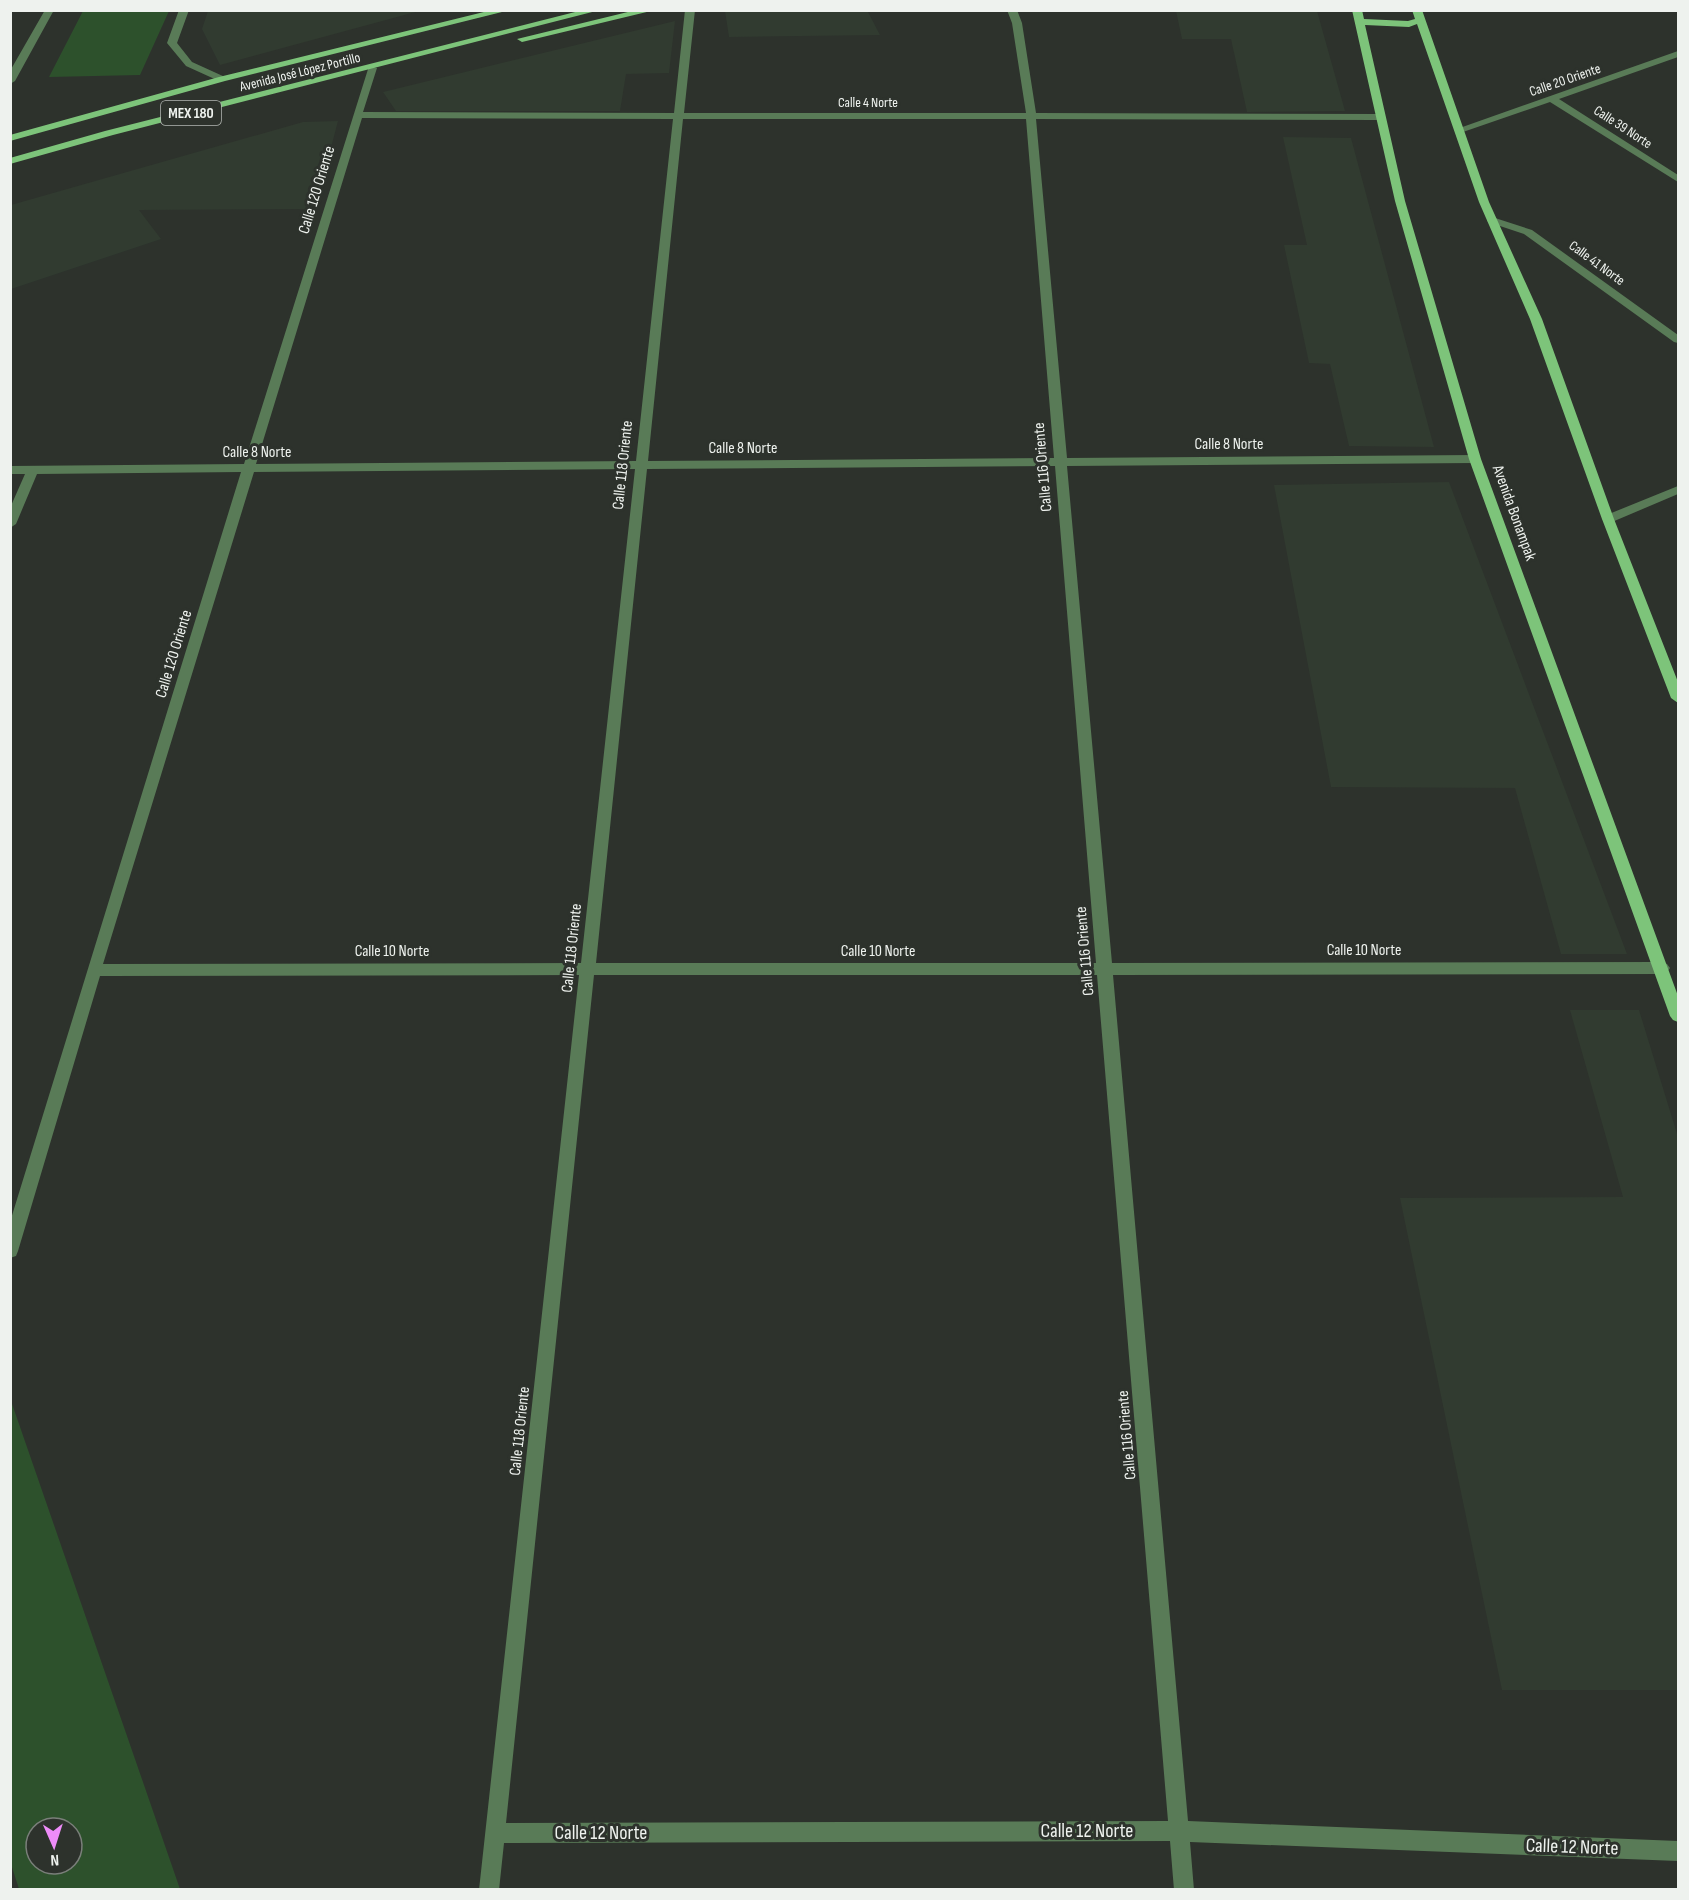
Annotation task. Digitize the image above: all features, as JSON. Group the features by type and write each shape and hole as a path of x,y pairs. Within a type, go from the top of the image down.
{"main road":[{"path":"345,48 466,10"},
{"name":"Avenida José López Portillo","path":"10,138 222,79 506,10"},
{"name":"Avenida José López Portillo","path":"10,161 109,133 596,10"},
{"path":"372,68 571,29 651,10"},
{"path":"1359,16 1409,24 1419,15 1492,220 1536,319 1608,519 1673,673 1678,698"},
{"name":"Avenida Bonampak","path":"1359,16 1379,117 1400,201 1475,459 1678,1016"}],"street":[{"path":"11,81 50,10"},
{"path":"184,10 172,43 189,64 222,79"},
{"name":"Calle 118 Oriente","path":"489,1890 690,10"},
{"name":"Calle 116 Oriente","path":"1012,10 1017,23 1031,116 1184,1890"},
{"name":"Calle 20 Oriente","path":"1459,130 1678,54"},
{"name":"Calle 120 Oriente","path":"10,1251 94,970 372,68"},
{"name":"Calle 39 Norte","path":"1553,99 1678,179"},
{"name":"Calle 4 Norte","path":"357,115 1379,117"},
{"name":"Calle 41 Norte","path":"1492,220 1528,232 1678,340"},
{"name":"Calle 8 Norte","path":"10,470 1475,459"},
{"path":"10,524 33,470"},
{"path":"1608,519 1678,490"},
{"name":"Calle 10 Norte","path":"94,970 1662,968"},
{"name":"Calle 12 Norte","path":"495,1833 1179,1830 1678,1851"}],"shaded area":[{"path":"208,10 419,11 220,65 202,29"},
{"path":"725,10 922,11 868,12 880,35 729,37"},
{"path":"1176,11 1317,11 1345,111 1247,112 1231,39 1182,39"},
{"path":"675,21 669,73 626,74 620,111 396,111 383,92"},
{"path":"338,121 315,209 139,210 161,239 11,289 11,205 303,122"},
{"path":"1283,137 1351,138 1434,447 1349,446 1330,364 1309,363 1284,245 1307,245"},
{"path":"1449,482 1627,954 1561,954 1515,788 1331,787 1274,485"},
{"path":"1570,1010 1639,1010 1678,1137 1678,1690 1502,1690 1400,1198 1623,1197"}],"green space":[{"path":"83,11 169,11 140,75 49,77"},
{"path":"10,1398 180,1889 19,1889 10,1861"}]}
